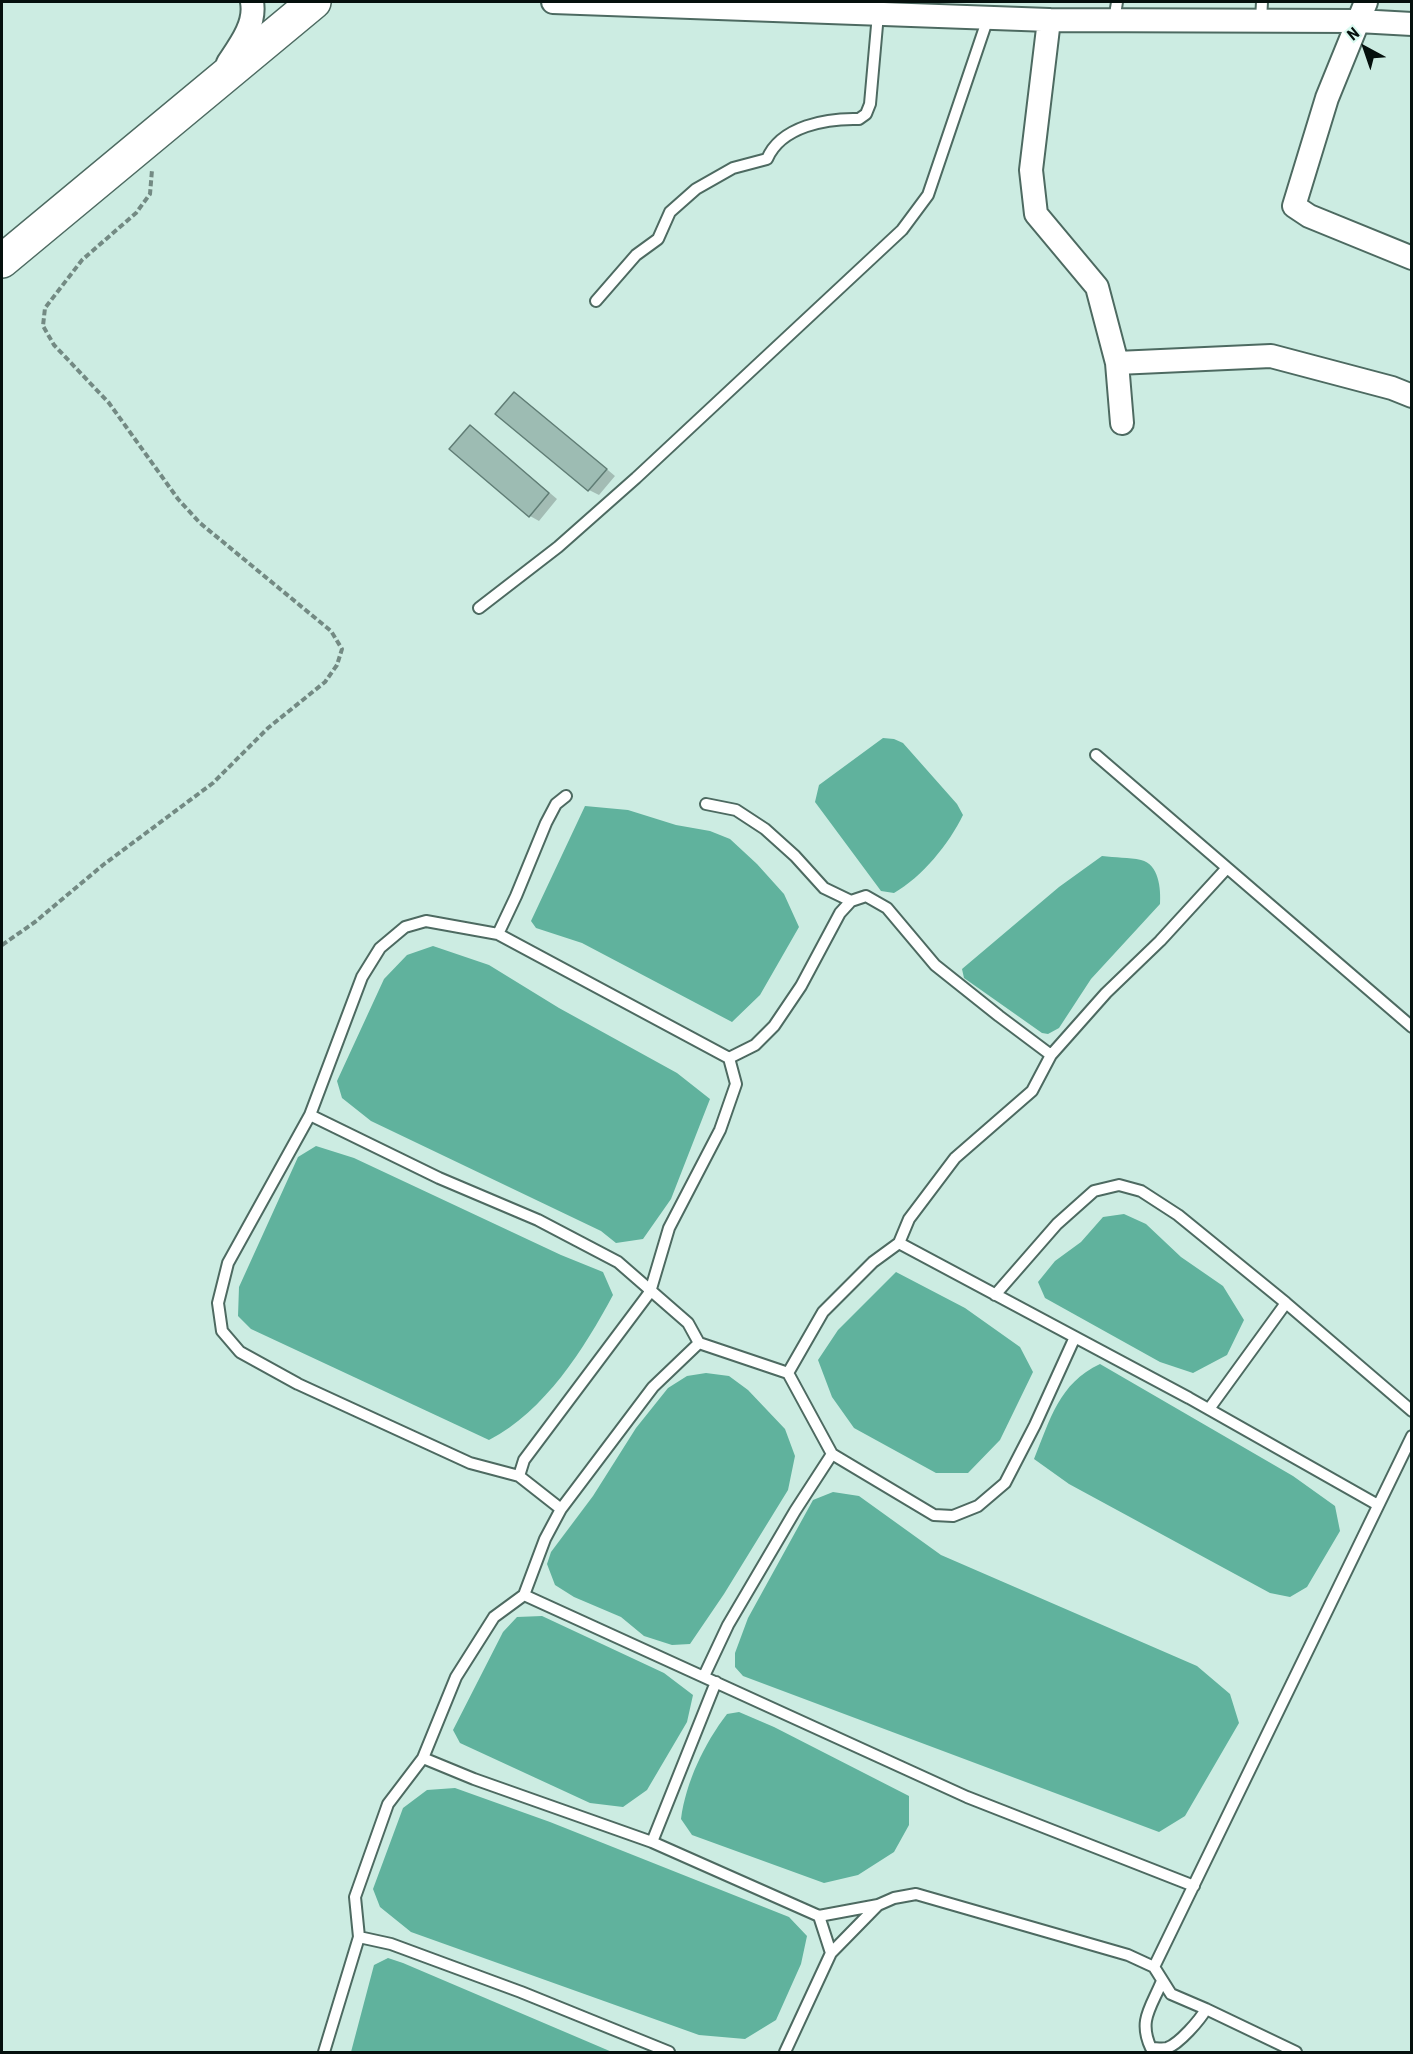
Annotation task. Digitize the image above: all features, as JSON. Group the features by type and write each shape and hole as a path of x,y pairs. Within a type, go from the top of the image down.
{"highway":[{"path":"2,261 314,2"}],"street":[{"path":"213,85 247,35 253,8 252,2"},
{"path":"553,2 1049,20 1116,11 1362,11 1412,24"},
{"path":"1362,11 1327,98 1294,206 1310,216 1412,258"},
{"path":"1049,20 1031,170 1036,214 1097,287 1117,363 1122,423"},
{"path":"1117,363 1270,356 1392,388 1412,396"}],"lane":[{"path":"596,301 636,255 658,239 670,212 696,189 733,168 767,159 770,152 790,134 808,126 843,119 859,119 866,114 870,104 878,14"},
{"path":"479,608 558,547 627,486 902,230 928,195 988,18"},
{"path":"1096,755 1412,1027"},
{"path":"498,934 546,823 556,804 566,796"},
{"path":"706,804 736,810 765,829 795,856 824,888 851,901"},
{"path":"788,1373 823,1312 873,1262 899,1243 909,1219 955,1158 1032,1091 1051,1055 1106,993 1160,941 1227,868"},
{"path":"729,1058 755,1045 774,1026 801,986 840,913 851,901 866,896 887,908 935,964 1051,1055"},
{"path":"519,1476 524,1460 650,1292 669,1228 720,1130 736,1084 729,1058 498,934 426,921 405,927 380,948 362,977 310,1114 228,1263 218,1303 222,1331 240,1352 298,1384 470,1463 519,1476 561,1509"},
{"path":"310,1114 440,1178 538,1220 618,1262 688,1323 699,1343 788,1373 832,1454 934,1515 953,1516 978,1506 1005,1483 1035,1425 1075,1337"},
{"path":"995,1294 1057,1224 1094,1191 1119,1185 1141,1191 1178,1215 1286,1303 1412,1411"},
{"path":"899,1243 1209,1409 1378,1505"},
{"path":"1209,1409 1286,1303"},
{"path":"324,2052 359,1937 355,1896 388,1804 423,1758 456,1677 494,1617 524,1595 545,1539 561,1509 652,1387 699,1343"},
{"path":"1154,1967 1412,1436"},
{"path":"704,1676 728,1625 795,1511 832,1454"},
{"path":"524,1595 967,1797 1194,1886"},
{"path":"652,1842 716,1682"},
{"path":"423,1758 474,1779 652,1842 819,1916 878,1905 894,1898 916,1894 1128,1955 1154,1967 1171,1994 1206,2008 1296,2052"},
{"path":"785,2052 831,1953 878,1905"},
{"path":"819,1916 831,1953"},
{"path":"359,1937 391,1944 510,1988 669,2052"},
{"path":"1162,1982 1144,2022 1150,2050 1167,2048 1201,2017 1206,2008"}],"path":[{"path":"2,945 35,922 102,865 213,783 268,728 325,682 337,665 342,649 331,631 200,523 178,499 109,403 54,345 43,326 45,308 82,260 136,213 150,194 152,171 142,144"}],"shaded area":[{"path":"883,738 903,743 957,804 963,815 934,859 915,878 894,893 881,891 815,802 819,785"},
{"path":"585,806 628,810 676,825 710,831 730,839 784,894 799,927 760,995 732,1022 582,943 536,928 531,921"},
{"path":"1102,856 1141,860 1152,866 1158,878 1160,904 1091,979 1059,1028 1048,1034 1042,1033 964,978 962,969 1059,887"},
{"path":"433,946 489,965 559,1008 677,1073 710,1099 671,1199 643,1239 616,1243 601,1231 371,1121 342,1098 337,1081 384,979 407,955"},
{"path":"316,1146 354,1158 561,1255 603,1272 613,1295 589,1336 576,1357 545,1396 509,1428 489,1440 251,1329 238,1316 239,1287 298,1157"},
{"path":"1124,1214 1146,1224 1181,1257 1223,1286 1244,1320 1227,1355 1193,1373 1160,1362 1045,1298 1038,1282 1055,1261 1081,1242 1103,1217"},
{"path":"896,1272 965,1308 1020,1347 1033,1372 1000,1440 968,1473 936,1473 854,1428 832,1397 818,1360 838,1330"},
{"path":"1100,1364 1293,1476 1335,1506 1340,1531 1307,1587 1290,1597 1270,1593 1069,1484 1034,1459 1051,1417 1065,1392 1086,1372"},
{"path":"706,1373 729,1376 748,1390 785,1429 795,1456 788,1490 724,1594 690,1644 672,1645 644,1636 621,1617 574,1597 555,1585 547,1564 551,1552 593,1496 636,1428 668,1388 687,1376"},
{"path":"833,1492 859,1496 941,1555 1197,1666 1230,1694 1239,1723 1185,1816 1159,1832 743,1676 735,1667 735,1653 748,1618 813,1500"},
{"path":"542,1616 664,1673 693,1695 687,1722 647,1790 623,1807 590,1803 460,1743 453,1730 503,1632 517,1617"},
{"path":"739,1712 774,1727 909,1796 909,1825 894,1852 858,1875 824,1883 692,1835 681,1819 692,1777 711,1738 727,1714"},
{"path":"455,1788 550,1822 789,1917 807,1936 801,1964 776,2020 745,2039 699,2035 411,1932 380,1907 373,1889 403,1808 427,1790"},
{"path":"388,1958 612,2052 351,2052 374,1965"}],"building":[{"path":"514,392 607,469 588,491 495,414"},
{"path":"470,425 549,493 529,517 449,449"}]}
